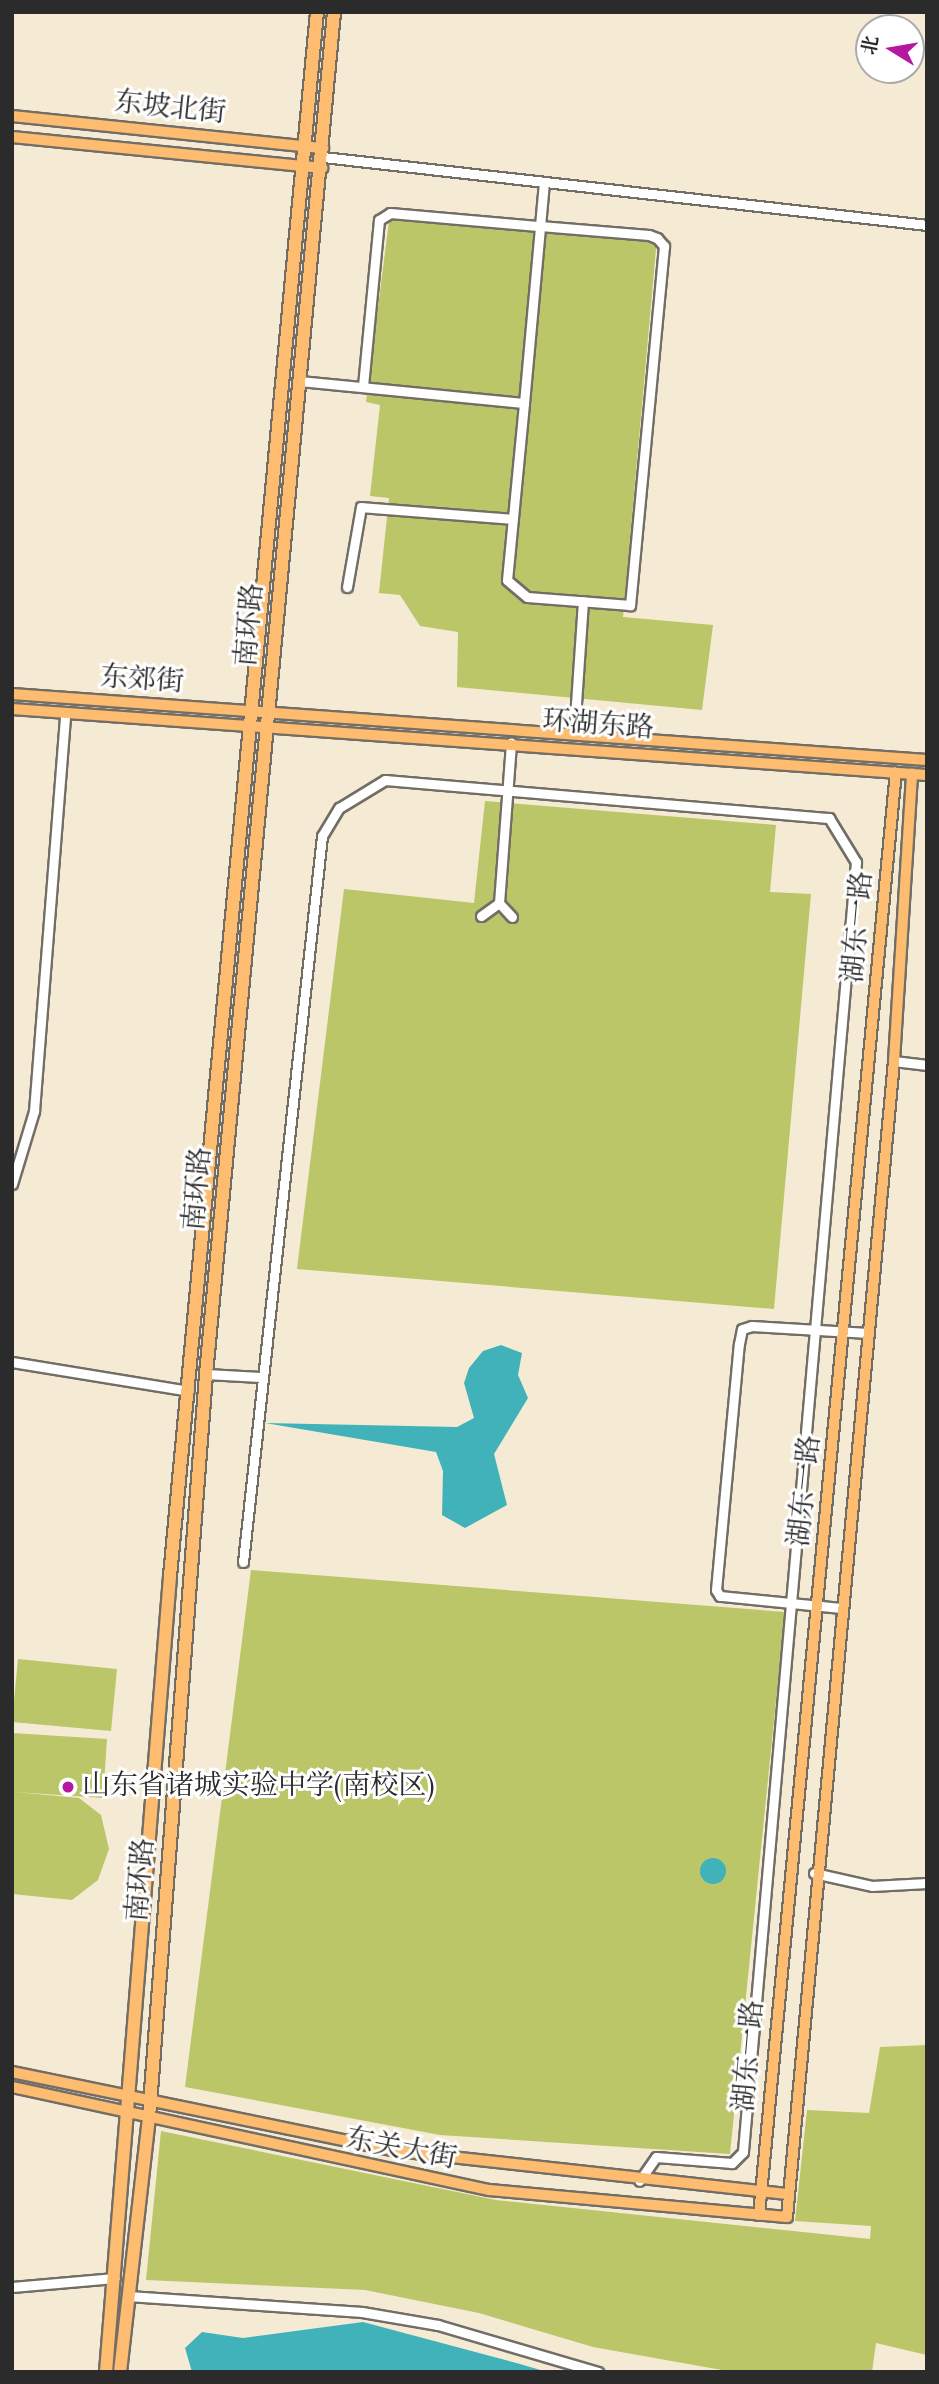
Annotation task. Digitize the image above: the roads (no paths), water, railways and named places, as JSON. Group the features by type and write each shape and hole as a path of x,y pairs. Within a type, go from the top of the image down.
{"highway":[{"name":"南环路","path":"106,2372 189,1391 317,12"},
{"name":"南环路","path":"120,2372 149,2117 206,1374 334,12"}],"main road":[{"name":"东坡北街","path":"12,116 305,146 322,158"},
{"name":"东坡北街","path":"12,137 304,166 322,158"},
{"name":"东郊街","path":"12,694 268,713"},
{"name":"东郊街","path":"12,709 265,731"},
{"name":"环湖东路","path":"268,713 927,760"},
{"name":"环湖东路","path":"265,731 511,742 927,775"},
{"name":"湖东一路","path":"759,2215 816,1605 845,1332 896,772"},
{"name":"湖东一路","path":"787,2217 814,1873 894,1061 912,774"},
{"name":"东关大街","path":"12,2072 397,2151 638,2182 789,2194"},
{"name":"东关大街","path":"12,2087 489,2190 787,2217"}],"street":[{"path":"322,158 927,225"},
{"path":"363,386 379,220 390,213 540,226 649,235 664,246 630,605 513,590 507,580 524,403 540,226 544,182"},
{"path":"299,381 524,403"},
{"path":"348,587 360,507 513,519"},
{"path":"574,733 583,601"},
{"path":"12,1184 34,1111 65,714"},
{"path":"511,742 505,789 499,903 512,917"},
{"path":"243,1562 260,1377 327,825 353,795 385,780 829,818 849,846 856,862 743,2152 732,2163 656,2157 638,2182"},
{"path":"481,916 499,903"},
{"path":"894,1061 927,1065"},
{"path":"841,1608 720,1596 716,1590 737,1371 742,1329 868,1333"},
{"path":"12,1362 189,1391"},
{"path":"206,1374 260,1377"},
{"path":"814,1873 872,1885 927,1882"},
{"path":"12,2287 115,2278"},
{"path":"128,2296 362,2312 438,2325 598,2372"}],"water":[{"path":"501,1345 522,1353 518,1375 528,1398 494,1454 507,1505 465,1528 442,1515 443,1471 436,1452 265,1423 457,1427 474,1418 464,1383 469,1368 483,1351"},
{"path":"713,1858 722,1862 726,1871 722,1880 713,1884 704,1880 700,1871 704,1862"},
{"path":"363,2322 547,2372 192,2372 185,2348 202,2332 243,2338"}],"place":[{"name":"山东省诸城实验中学(南校区)","path":"68,1787"}]}
